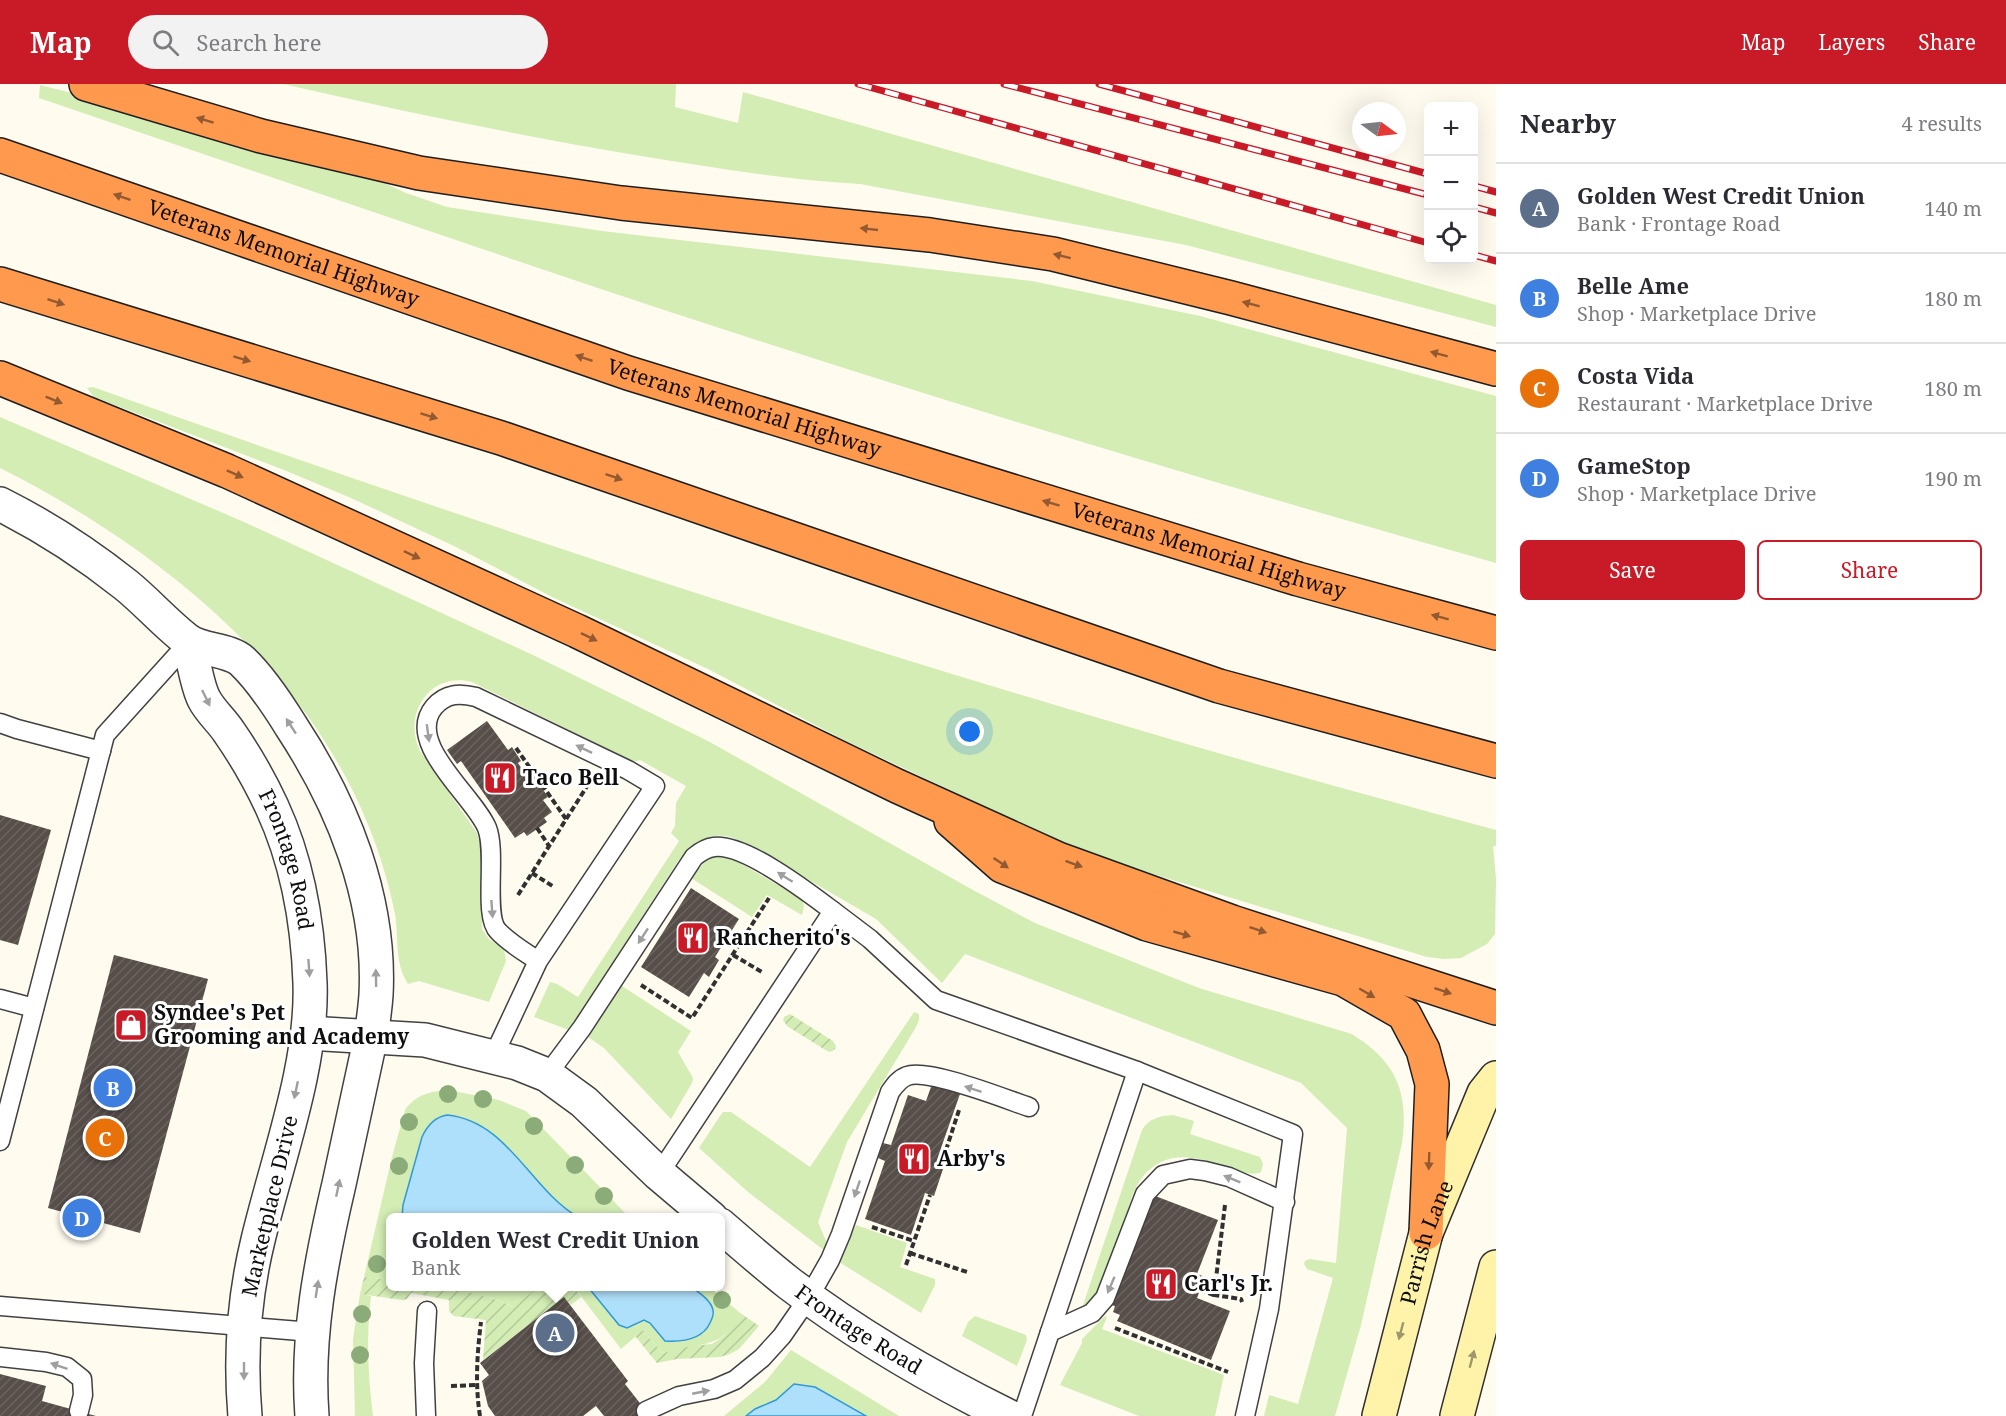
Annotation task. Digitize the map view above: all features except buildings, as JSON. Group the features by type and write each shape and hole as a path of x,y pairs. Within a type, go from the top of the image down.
{"highway":[{"path":"86,84 261,136 419,173 621,202 930,235 1053,254 1231,298 1496,369"},
{"name":"Veterans Memorial Highway","path":"0,155 628,373 1298,579 1496,633"},
{"path":"0,284 501,438 1219,686 1496,761"},
{"path":"0,378 227,471 577,631 925,798 1080,867 1232,922 1496,1008"},
{"path":"925,798 1002,866 1147,924 1343,979 1404,1014 1423,1050 1432,1084 1426,1233"}],"main road":[{"name":"Parrish Lane","path":"1379,1416 1426,1233 1484,1094 1496,1078"},
{"path":"1457,1416 1496,1266"}],"street":[{"path":"0,504 38,523 126,585 189,642 240,659 284,716 322,776 343,820 358,863 369,910 375,953 376,994 371,1036 325,1246 312,1332 310,1364 312,1416"},
{"name":"Frontage Road","path":"189,642 204,699 230,732 251,769 272,807 287,849 299,892 307,938 310,985 308,1033"},
{"path":"308,1033 425,1040 517,1063 547,1075 584,1102 659,1174 705,1213"},
{"name":"Marketplace Drive","path":"245,1416 243,1371 245,1326 257,1243 293,1104 308,1033"},
{"name":"Frontage Road","path":"725,1229 809,1297 863,1334 917,1367 1008,1416"}],"lane":[{"path":"0,1141 105,735 189,642"},
{"path":"493,1057 538,962 655,786 476,697 461,693 447,696 431,711 427,723 432,750 478,812 490,835 492,910 496,930 538,962"},
{"path":"0,723 101,751"},
{"path":"547,1075 582,1028 694,857 716,846 743,853 804,889 832,910 870,939 936,1000 1137,1071 1293,1134 1269,1309 1245,1416"},
{"path":"659,1174 832,910"},
{"path":"0,999 34,1008"},
{"path":"1022,1416 1137,1071"},
{"path":"646,1412 680,1396 714,1389 735,1380 762,1358 782,1336 809,1297 830,1260 890,1092 898,1081 909,1075 937,1078 1029,1107"},
{"path":"1050,1332 1092,1313 1106,1298 1145,1194 1163,1175 1190,1169 1205,1170 1229,1177 1285,1202"},
{"path":"0,1306 312,1332"},
{"path":"426,1416 424,1363 427,1311"},
{"path":"0,1357 46,1362 67,1367 82,1379 83,1395 79,1411"}],"path":[{"path":"513,744 566,819"},
{"path":"515,901 595,773"},
{"path":"537,828 549,846"},
{"path":"641,986 692,1018 769,898"},
{"path":"714,968 722,973"},
{"path":"946,1149 962,1100"},
{"path":"906,1264 930,1195"},
{"path":"1214,1295 1226,1198"},
{"path":"910,1253 967,1272"},
{"path":"1200,1290 1214,1295 1240,1299 1243,1304 1242,1309"},
{"path":"1113,1320 1111,1327 1229,1373 1231,1362"},
{"path":"480,1416 477,1356 481,1322"}],"green space":[{"path":"283,84 676,84 675,107 738,123 743,92 1496,305 1496,327 1186,245 860,184 803,179 663,160 459,122"},
{"path":"40,85 266,142 376,179 406,193 447,207 602,231 1032,281 1200,316 1496,396 1496,563 1076,440 658,308 39,98"},
{"path":"93,387 440,508 790,623 1142,731 1496,830 1496,846 1493,846 1496,879 1495,934 1487,944 1461,958 1427,957 1127,866 1054,839 846,741 708,669 554,598 454,546 284,470 94,397 87,388"},
{"path":"0,417 244,522 535,656 708,741 1035,923 1199,988 1352,1034 1367,1045 1389,1067 1396,1080 1401,1093 1404,1125 1402,1143 1361,1325 1335,1416 1264,1416 1269,1395 1298,1404 1333,1278 1307,1269 1305,1261 1310,1259 1336,1263 1347,1128 1301,1083 965,954 942,983 876,919 747,844 726,836 709,837 694,846 678,861 569,1030 534,1017 550,982 578,997 679,841 671,833 675,826 676,803 686,786 640,760 634,762 472,682 457,680 432,689 424,698 417,710 415,737 420,751 477,833 481,848 482,929 489,939 504,949 506,961 489,1002 419,981 408,984 399,959 395,914 390,892 373,837 341,768 305,713 264,662 218,615 167,572 113,534 57,499 0,468"},
{"path":"719,855 733,859 802,899 804,906 802,915 767,895 752,917 691,878 707,859"},
{"path":"622,986 691,1031 678,1052 693,1078 692,1083 671,1119 604,1048 588,1037"},
{"path":"914,1012 919,1014 916,1027 847,1142 818,1222 826,1241 825,1251 748,1192 699,1148 723,1112 731,1112 810,1167"},
{"path":"790,1014 833,1041 835,1049 827,1051 787,1026 783,1020"},
{"path":"448,1090 499,1100 526,1111 625,1213 386,1213 386,1280 364,1277 405,1110 414,1101 436,1091"},
{"path":"1173,1115 1194,1121 1190,1134 1260,1157 1263,1164 1261,1172 1252,1174 1242,1172 1188,1157 1173,1158 1149,1170 1141,1178 1131,1199 1120,1244 1109,1271 1100,1288 1081,1311 1142,1130 1155,1118"},
{"path":"856,1225 907,1243 900,1267 935,1279 935,1285 921,1313 839,1262"},
{"path":"364,1277 386,1280 386,1291 469,1292 513,1307 534,1291 577,1291 581,1297 571,1305 564,1298 483,1360 486,1320 454,1316 449,1311 449,1300 411,1293 407,1299 402,1300 360,1294"},
{"path":"454,1291 534,1291 514,1307 492,1298"},
{"path":"577,1291 714,1291 739,1312 726,1334 711,1342 662,1353 643,1330 621,1349"},
{"path":"360,1294 371,1296 368,1356 373,1416 355,1416 353,1339"},
{"path":"739,1312 759,1326 739,1349 720,1357 677,1359 657,1363 635,1336 643,1330 662,1353 712,1344 724,1336"},
{"path":"975,1316 1026,1335 1027,1340 1017,1366 962,1336 968,1322"},
{"path":"1105,1316 1107,1317 1102,1329 1224,1375 1215,1416 1139,1416 1060,1385 1082,1339"},
{"path":"791,1350 899,1416 724,1416 765,1382"}],"water":[{"path":"447,1115 468,1120 486,1130 503,1143 546,1190 572,1213 402,1213 422,1137 426,1129 439,1118"},
{"path":"591,1291 696,1291 710,1303 713,1310 711,1321 706,1329 697,1336 685,1340 665,1341 650,1323 644,1320 627,1328 619,1325"},
{"path":"794,1384 815,1387 866,1416 746,1416 755,1409 776,1400"}],"railway":[{"path":"858,84 1424,242"},
{"path":"1004,84 1424,194"},
{"path":"1099,84 1424,173"},
{"path":"1478,187 1496,192"},
{"path":"1478,208 1496,213"},
{"path":"1478,256 1496,261"}],"place":[{"name":"Taco Bell","path":"500,778"},
{"name":"Rancherito's","path":"693,938"},
{"name":"Syndee's Pet Grooming and Academy","path":"131,1025"},
{"name":"Belle Ame","path":"113,1088"},
{"name":"Costa Vida","path":"105,1138"},
{"name":"Arby's","path":"914,1159"},
{"name":"GameStop","path":"82,1218"},
{"name":"Carl's Jr.","path":"1161,1284"},
{"name":"Golden West Credit Union","path":"555,1333"}]}
